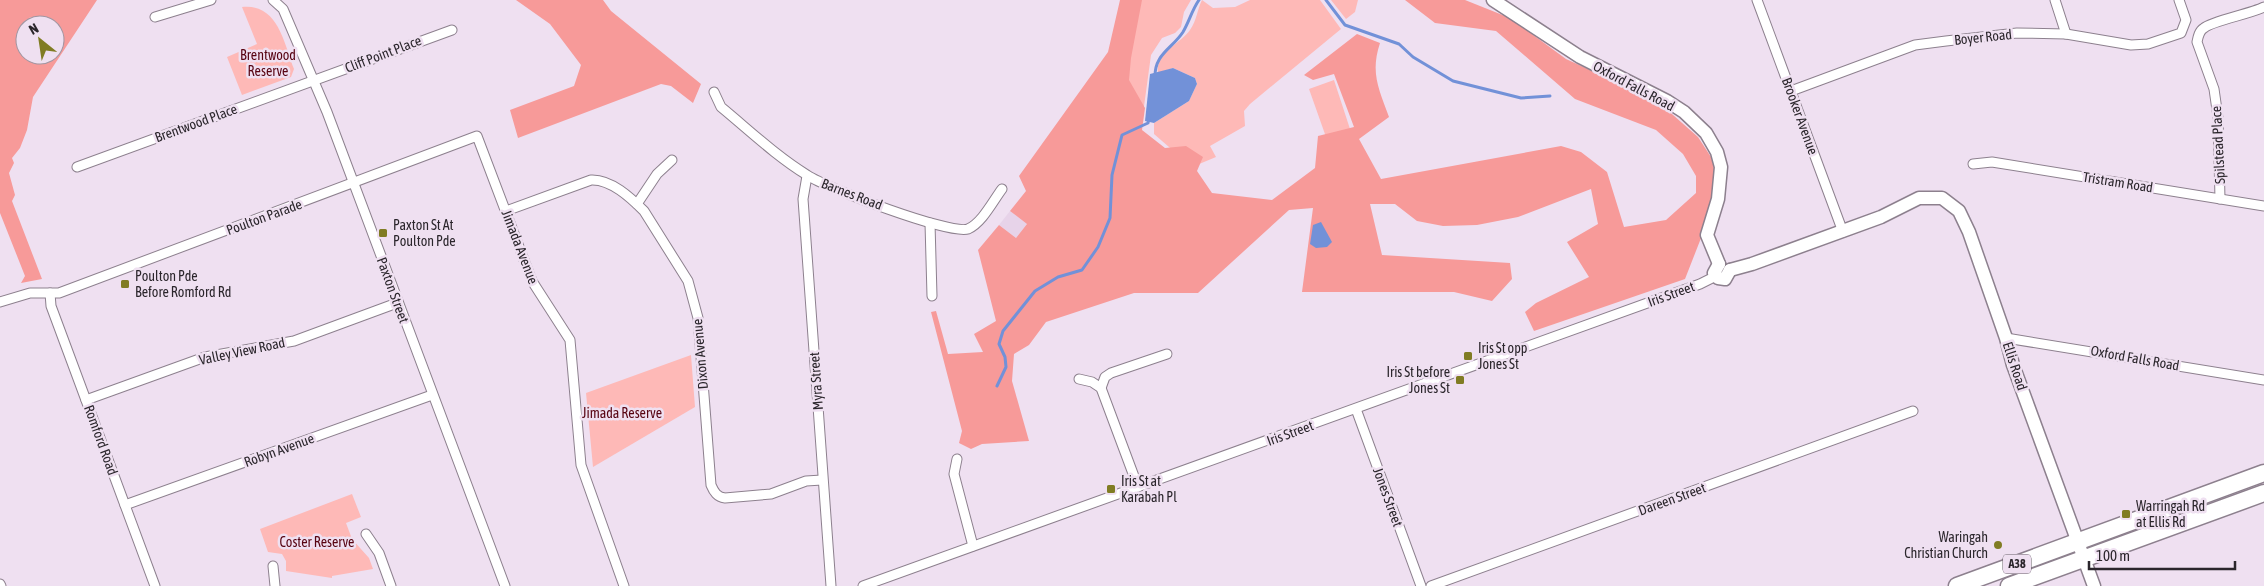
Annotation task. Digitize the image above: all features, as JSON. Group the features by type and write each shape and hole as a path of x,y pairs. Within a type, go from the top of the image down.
{"highway":[{"name":"A38","path":"1957,586 2264,473"},
{"name":"A38","path":"2009,586 2264,493"}],"street":[{"path":"155,17 211,0"},
{"name":"Paxton Street","path":"273,0 283,8 315,80 397,303 505,586"},
{"name":"Oxford Falls Road","path":"1493,0 1580,57 1667,101 1684,112 1706,133 1717,152 1721,167 1718,199 1707,235 1721,270"},
{"name":"Brooker Avenue","path":"1757,0 1843,232"},
{"path":"2055,0 2066,34"},
{"name":"Boyer Road","path":"1791,92 1915,45 2017,33 2066,34 2131,45 2148,44 2181,33 2186,20 2179,0"},
{"name":"Spilstead Place","path":"2220,199 2218,117 2214,90 2197,42 2198,35 2203,28 2212,24 2248,15 2264,7"},
{"name":"Cliff Point Place","path":"315,80 452,30"},
{"name":"Brentwood Place","path":"77,167 315,80"},
{"name":"Barnes Road","path":"714,92 721,107 807,176 827,186 930,223 950,229 966,230 976,224 1002,189"},
{"name":"Poulton Parade","path":"0,302 30,293 60,293 354,184 477,136"},
{"name":"Jimada Avenue","path":"477,136 532,281 570,340 581,465 624,586"},
{"path":"637,204 657,174 672,160"},
{"name":"Tristram Road","path":"1973,164 1992,162 2264,206"},
{"name":"Myra Street","path":"807,176 803,198 831,586"},
{"name":"Dixon Avenue","path":"506,212 592,180 605,181 637,204 656,229 685,276 698,318 713,491 725,498 771,494 806,481 822,480"},
{"name":"Ellis Road","path":"1843,232 1881,217 1919,198 1942,198 1959,211 1969,232 2014,365 2094,586"},
{"path":"930,223 932,296"},
{"path":"1721,270 1843,232"},
{"name":"Iris Street","path":"863,586 1700,284 1721,270"},
{"name":"Romford Road","path":"50,293 51,306 155,586"},
{"name":"Valley View Road","path":"86,400 205,357 294,341 397,303"},
{"name":"Oxford Falls Road","path":"2006,338 2264,380"},
{"path":"1101,388 1111,373 1167,354"},
{"path":"1078,379 1092,382 1101,388 1138,487"},
{"name":"Robyn Avenue","path":"125,505 432,395"},
{"name":"Jones Street","path":"1356,409 1420,586"},
{"name":"Dareen Street","path":"1430,586 1913,411"},
{"path":"957,459 954,474 973,546"},
{"path":"366,534 379,552 391,586"},
{"path":"273,566 275,586"}],"shaded area":[{"path":"0,0 97,0 65,48 65,15 15,15 15,65 54,65 33,97 27,130 20,148 12,158 14,163 9,173 15,195 12,201 42,279 21,283 25,276 0,213"},
{"path":"516,0 603,0 611,11 701,84 693,103 671,86 661,84 518,138 510,110 574,86 581,65 550,24"},
{"path":"1120,0 1142,0 1131,58 1129,80 1145,108 1142,130 1165,148 1186,146 1203,157 1197,171 1212,193 1272,200 1315,168 1318,136 1354,127 1334,74 1313,80 1304,75 1357,34 1380,43 1376,63 1377,81 1389,117 1359,139 1381,179 1561,146 1581,152 1607,172 1624,227 1666,220 1696,193 1696,176 1683,154 1656,130 1575,99 1496,31 1435,23 1405,0 1465,0 1510,18 1566,59 1656,100 1698,137 1711,157 1717,179 1703,233 1685,279 1534,331 1525,312 1536,303 1589,277 1567,242 1598,224 1591,189 1518,217 1477,225 1443,226 1417,221 1395,204 1370,204 1382,255 1510,263 1512,279 1492,301 1454,292 1302,292 1313,208 1289,210 1198,293 1134,293 1046,322 1029,345 1014,354 1012,381 1029,441 982,444 971,449 959,443 962,431 931,312 936,311 948,354 983,352 974,334 996,321 978,250 999,225 1016,238 1027,224 1010,211 1026,191 1019,176 1108,52"},
{"path":"1010,211 1027,224 1016,238 999,225"}],"green space":[{"path":"1136,0 1191,0 1184,12 1181,27 1175,33 1162,38 1151,55 1142,121 1138,124 1126,66"},
{"path":"1202,0 1213,8 1235,7 1250,0 1320,0 1341,29 1250,104 1244,111 1245,126 1210,146 1216,157 1192,167 1154,134 1154,123 1189,101 1197,84 1195,78 1173,68 1158,73 1158,66 1164,54 1190,30"},
{"path":"1331,0 1358,0 1355,12 1346,19"},
{"name":"Brentwood Reserve","path":"242,7 254,7 264,11 272,18 283,37 294,69 291,77 242,95 227,57 257,44"},
{"path":"1334,80 1350,129 1326,137 1309,89"},
{"name":"Jimada Reserve","path":"691,355 695,407 593,467 586,393"},
{"name":"Coster Reserve","path":"352,494 361,517 346,523 352,539 369,558 373,569 332,576 332,578 286,571 286,561 282,554 268,552 260,529"}],"water":[{"path":"1173,68 1195,78 1197,84 1189,101 1154,123 1145,121 1150,74"},
{"path":"1321,222 1332,242 1327,247 1316,248 1310,244 1313,225"}],"waterway":[{"path":"1155,78 1157,63 1164,52 1179,38 1199,0"},
{"path":"1326,0 1345,25 1399,44 1413,57 1453,81 1521,98 1550,96"},
{"path":"997,386 1006,367 1005,357 999,344 1003,331 1035,291 1058,277 1082,270 1098,247 1110,218 1112,175 1122,135 1148,123 1149,118"}],"place":[{"name":"Paxton St At Poulton Pde","path":"383,233"},
{"name":"Poulton Pde Before Romford Rd","path":"125,284"},
{"name":"Iris St opp Jones St","path":"1468,356"},
{"name":"Iris St before Jones St","path":"1460,380"},
{"name":"Iris St at Karabah Pl","path":"1111,489"},
{"name":"Warringah Rd at Ellis Rd","path":"2126,514"},
{"name":"Waringah Christian Church","path":"1998,545"}]}
